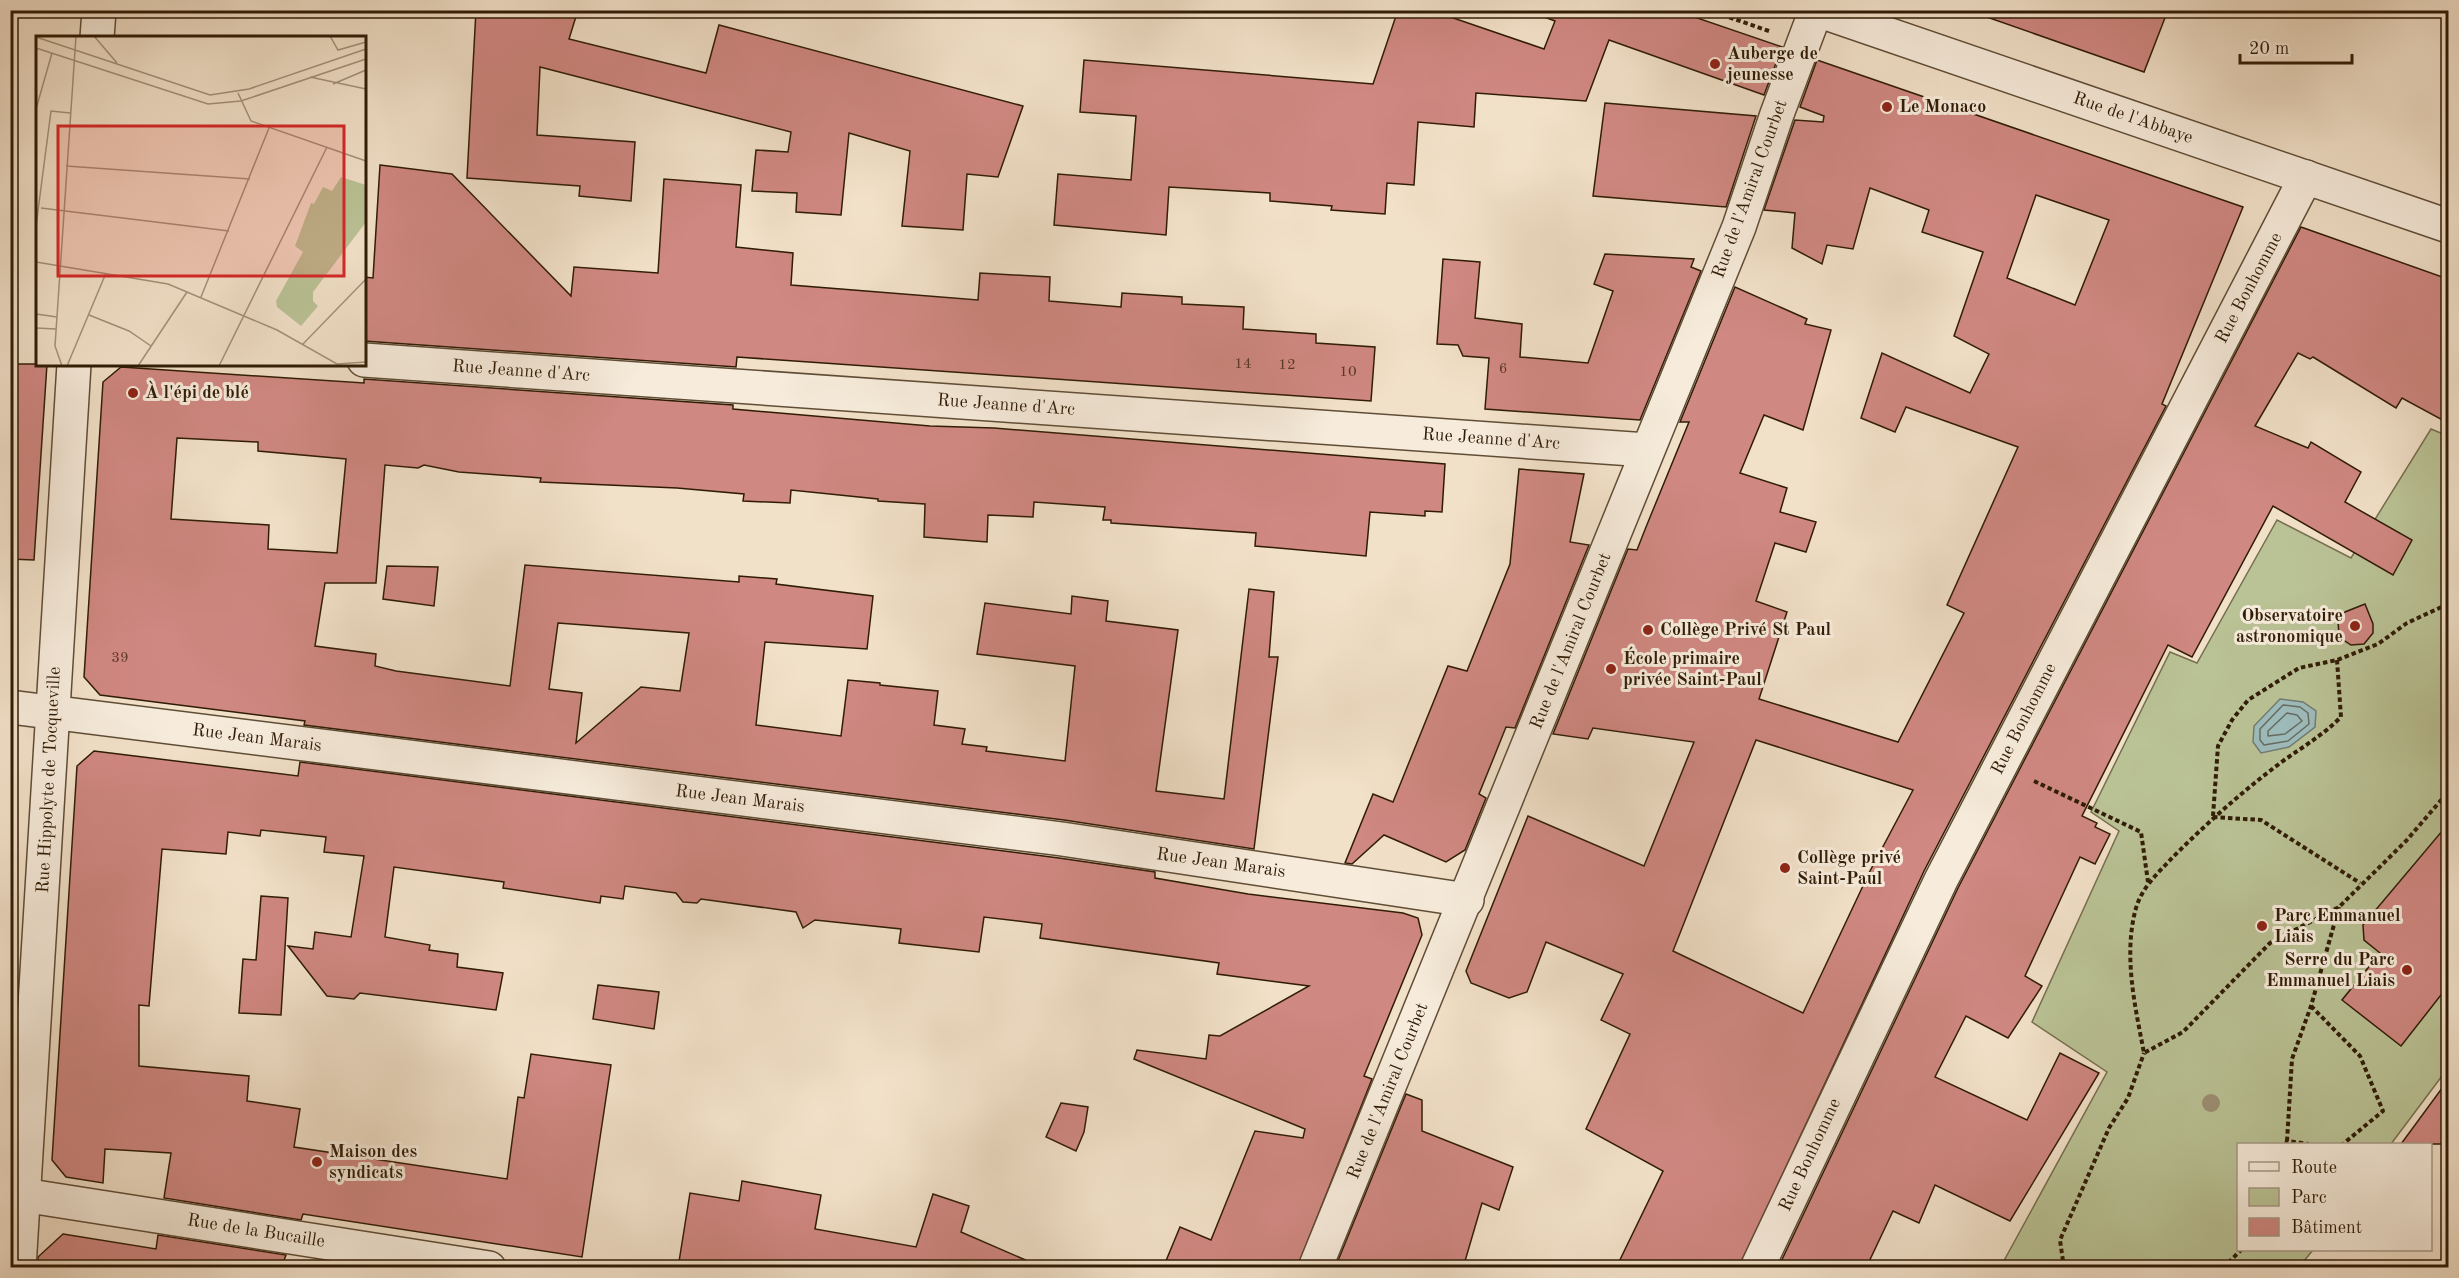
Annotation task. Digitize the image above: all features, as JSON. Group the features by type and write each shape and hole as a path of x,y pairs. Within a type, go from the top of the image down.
{"street":[{"path":"97,36 99,10"},
{"name":"Rue de l'Amiral Courbet","path":"1315,1268 1467,900 1739,226 1777,114 1817,10"},
{"name":"Rue de l'Abbaye","path":"1817,10 2306,177 2446,216"},
{"name":"Rue Bonhomme","path":"1757,1268 1936,891 2306,177"},
{"name":"Rue Jeanne d'Arc","path":"366,360 1647,450"},
{"name":"Rue Hippolyte de Tocqueville","path":"19,1268 17,1194 53,712 74,366"},
{"name":"Rue Jean Marais","path":"10,707 1062,839 1467,900"},
{"name":"Rue de la Bucaille","path":"17,1194 411,1262 489,1268"}],"path":[{"path":"1708,10 1804,44"},
{"path":"2212,817 2218,746 2232,720 2248,700 2299,668 2337,660 2378,644 2406,623 2448,604"},
{"path":"2064,1268 2060,1240 2109,1128 2128,1098 2144,1053 2134,996 2130,952 2136,907 2148,883 2212,817 2285,759 2320,737 2341,717 2337,660"},
{"path":"2001,765 2141,832 2148,883"},
{"path":"2144,1053 2183,1032 2270,943 2339,907 2360,883 2406,841 2448,792"},
{"path":"2212,817 2262,820 2360,883"},
{"path":"2287,1143 2292,1059 2311,1006 2339,907"},
{"path":"2311,1006 2360,1056 2383,1111 2344,1143"},
{"path":"2223,1268 2240,1251"}],"green space":[{"name":"Parc Emmanuel Liais","path":"2431,429 2448,436 2448,1068 2392,1143 2237,1143 2237,1251 2312,1251 2299,1267 2000,1268 2107,1072 2032,1022 2119,831 2091,812 2170,652 2197,663 2277,520 2351,558"}],"water":[{"path":"2280,699 2303,702 2316,711 2315,727 2289,747 2261,753 2253,742 2254,726"}],"building":[{"path":"476,10 578,10 569,39 706,73 719,25 1023,106 998,177 967,174 963,230 902,226 910,151 849,133 841,215 796,212 797,193 752,191 756,150 788,152 791,132 540,67 537,135 635,142 631,201 579,196 580,186 467,178"},
{"path":"1398,10 1430,10 1544,49 1555,21 1539,15 1540,10 1674,10 1782,47 1764,95 1609,40 1586,101 1476,93 1474,127 1418,122 1414,185 1387,183 1385,214 1331,210 1332,206 1270,201 1270,193 1169,187 1166,235 1054,225 1058,174 1131,180 1136,116 1080,112 1084,60 1373,84"},
{"path":"1982,10 2168,10 2144,72 1981,15"},
{"path":"1817,60 2243,207 2162,404 2166,406 1924,871 1739,1268 1616,1268 1663,1171 1586,1129 1630,1034 1601,1020 1623,974 1546,942 1527,992 1509,998 1471,983 1466,971 1528,816 1644,866 1694,742 1593,728 1588,739 1553,734 1628,549 1637,550 1689,422 1680,422 1735,287 1807,319 1805,324 1831,330 1803,430 1764,415 1740,473 1787,488 1780,512 1816,522 1806,552 1775,543 1756,601 1787,612 1759,699 1898,742 1964,613 1947,605 2018,447 1906,407 1895,432 1861,418 1882,353 1970,393 1989,354 1954,336 1983,252 1922,232 1929,210 1870,188 1853,249 1827,245 1822,264 1792,248 1795,213 1764,210 1795,120 1823,122 1824,116 1800,107","holes":["2036,195 2109,220 2075,305 2007,278","1756,740 1913,790 1870,871 1803,1013 1673,951"]},
{"path":"1605,103 1756,116 1726,207 1593,196"},
{"path":"380,165 452,174 571,296 574,267 658,273 664,179 741,185 736,247 793,253 791,285 978,300 980,273 1050,277 1049,301 1121,307 1122,293 1182,297 1182,304 1244,307 1243,329 1316,334 1316,343 1375,347 1371,401 737,357 736,367 366,341 366,277 373,278"},
{"path":"2301,227 2448,279 2448,423 2402,398 2396,408 2313,357 2310,359 2298,353 2255,426 2308,448 2311,442 2361,472 2345,502 2412,540 2393,575 2273,506 2192,657 2168,645 2082,816 2097,823 2095,827 2110,834 2095,864 2080,857 2025,976 2042,986 2008,1038 1966,1016 1935,1077 2027,1120 2060,1053 2099,1073 2010,1221 1935,1185 1919,1223 1893,1211 1866,1268 1778,1268 1958,888"},
{"path":"1605,254 1694,259 1691,267 1701,271 1640,420 1485,409 1489,358 1463,356 1458,345 1437,344 1443,259 1480,262 1475,318 1522,324 1520,357 1588,363 1613,291 1594,284"},
{"path":"10,364 36,364 36,366 47,366 34,560 10,559"},
{"path":"121,367 364,383 364,379 733,405 733,409 930,426 994,428 1445,464 1442,512 1425,511 1425,516 1370,512 1366,556 1255,546 1256,533 1111,523 1111,520 1103,520 1105,507 1034,502 1033,517 988,515 987,542 924,537 925,504 878,501 878,499 791,490 790,503 743,501 744,494 677,488 540,482 541,478 459,472 424,465 418,468 385,465 376,583 325,583 315,646 376,654 375,666 396,671 510,686 525,565 739,582 739,576 777,579 776,584 873,596 867,649 765,642 756,725 841,736 848,680 880,683 880,685 938,691 934,725 965,729 962,744 987,747 986,751 1065,761 1075,666 977,654 985,603 1071,614 1072,596 1108,601 1106,621 1178,630 1156,791 1224,799 1249,589 1274,592 1269,657 1278,657 1254,849 1064,820 304,725 305,721 100,695 84,677 103,382","holes":["177,438 258,442 258,451 346,459 337,553 268,549 269,525 171,519","558,623 689,633 680,691 641,687 576,743 582,693 549,689"]},
{"path":"1519,469 1584,474 1570,542 1589,545 1515,728 1506,727 1479,794 1486,798 1465,850 1446,862 1384,835 1352,864 1345,863 1373,794 1393,802 1448,666 1467,671 1510,564"},
{"path":"387,566 438,567 434,606 383,599"},
{"name":"Observatoire astronomique","path":"2365,604 2373,624 2373,633 2364,644 2351,645 2339,637 2338,620 2345,612"},
{"path":"94,751 298,776 300,762 1059,858 1155,872 1155,878 1248,894 1403,913 1418,918 1422,935 1364,1076 1372,1079 1297,1268 1163,1268 1180,1227 1211,1240 1255,1131 1303,1138 1305,1129 1134,1059 1137,1050 1206,1059 1209,1035 1220,1036 1309,986 1217,974 1219,963 1040,938 1042,924 984,917 979,952 899,943 901,929 815,920 803,928 796,912 701,899 697,903 683,902 676,893 625,886 623,899 601,896 600,903 503,888 504,882 394,867 385,937 430,945 429,950 458,954 457,967 503,973 496,1010 360,993 354,999 327,996 288,946 313,949 315,932 351,937 364,856 324,852 326,837 261,830 260,836 228,832 226,854 162,849 149,1006 139,1005 139,1066 249,1076 247,1101 300,1109 294,1147 507,1179 518,1097 524,1098 531,1054 611,1065 582,1257 303,1214 301,1220 164,1198 171,1153 105,1149 103,1183 66,1177 52,1160 77,766"},
{"name":"Serre du Parc Emmanuel Liais","path":"2448,824 2448,986 2401,1046 2342,1000 2380,953 2364,940 2363,925"},
{"path":"261,896 288,898 281,1015 239,1013 243,959 256,960"},
{"path":"598,985 659,992 654,1029 593,1019"},
{"path":"2448,1080 2448,1144 2402,1143"},
{"path":"1406,1094 1422,1100 1422,1131 1513,1167 1499,1210 1482,1203 1463,1268 1335,1268"},
{"path":"1061,1103 1088,1107 1084,1132 1076,1151 1046,1137"},
{"path":"742,1181 821,1195 815,1229 916,1247 933,1194 969,1206 961,1232 1044,1268 678,1268 690,1193 739,1201"},
{"path":"63,1234 156,1249 158,1235 286,1255 281,1268 38,1268 38,1257"}],"place":[{"name":"Auberge de jeunesse","path":"1715,64"},
{"name":"Le Monaco","path":"1887,107"},
{"name":"À l'épi de blé","path":"133,393"},
{"name":"Observatoire astronomique","path":"2355,626"},
{"name":"Collège Privé St Paul","path":"1648,630"},
{"name":"École primaire privée Saint-Paul","path":"1611,669"},
{"name":"Collège privé Saint-Paul","path":"1785,868"},
{"name":"Parc Emmanuel Liais","path":"2262,926"},
{"name":"Serre du Parc Emmanuel Liais","path":"2407,970"},
{"name":"Maison des syndicats","path":"317,1162"}]}
